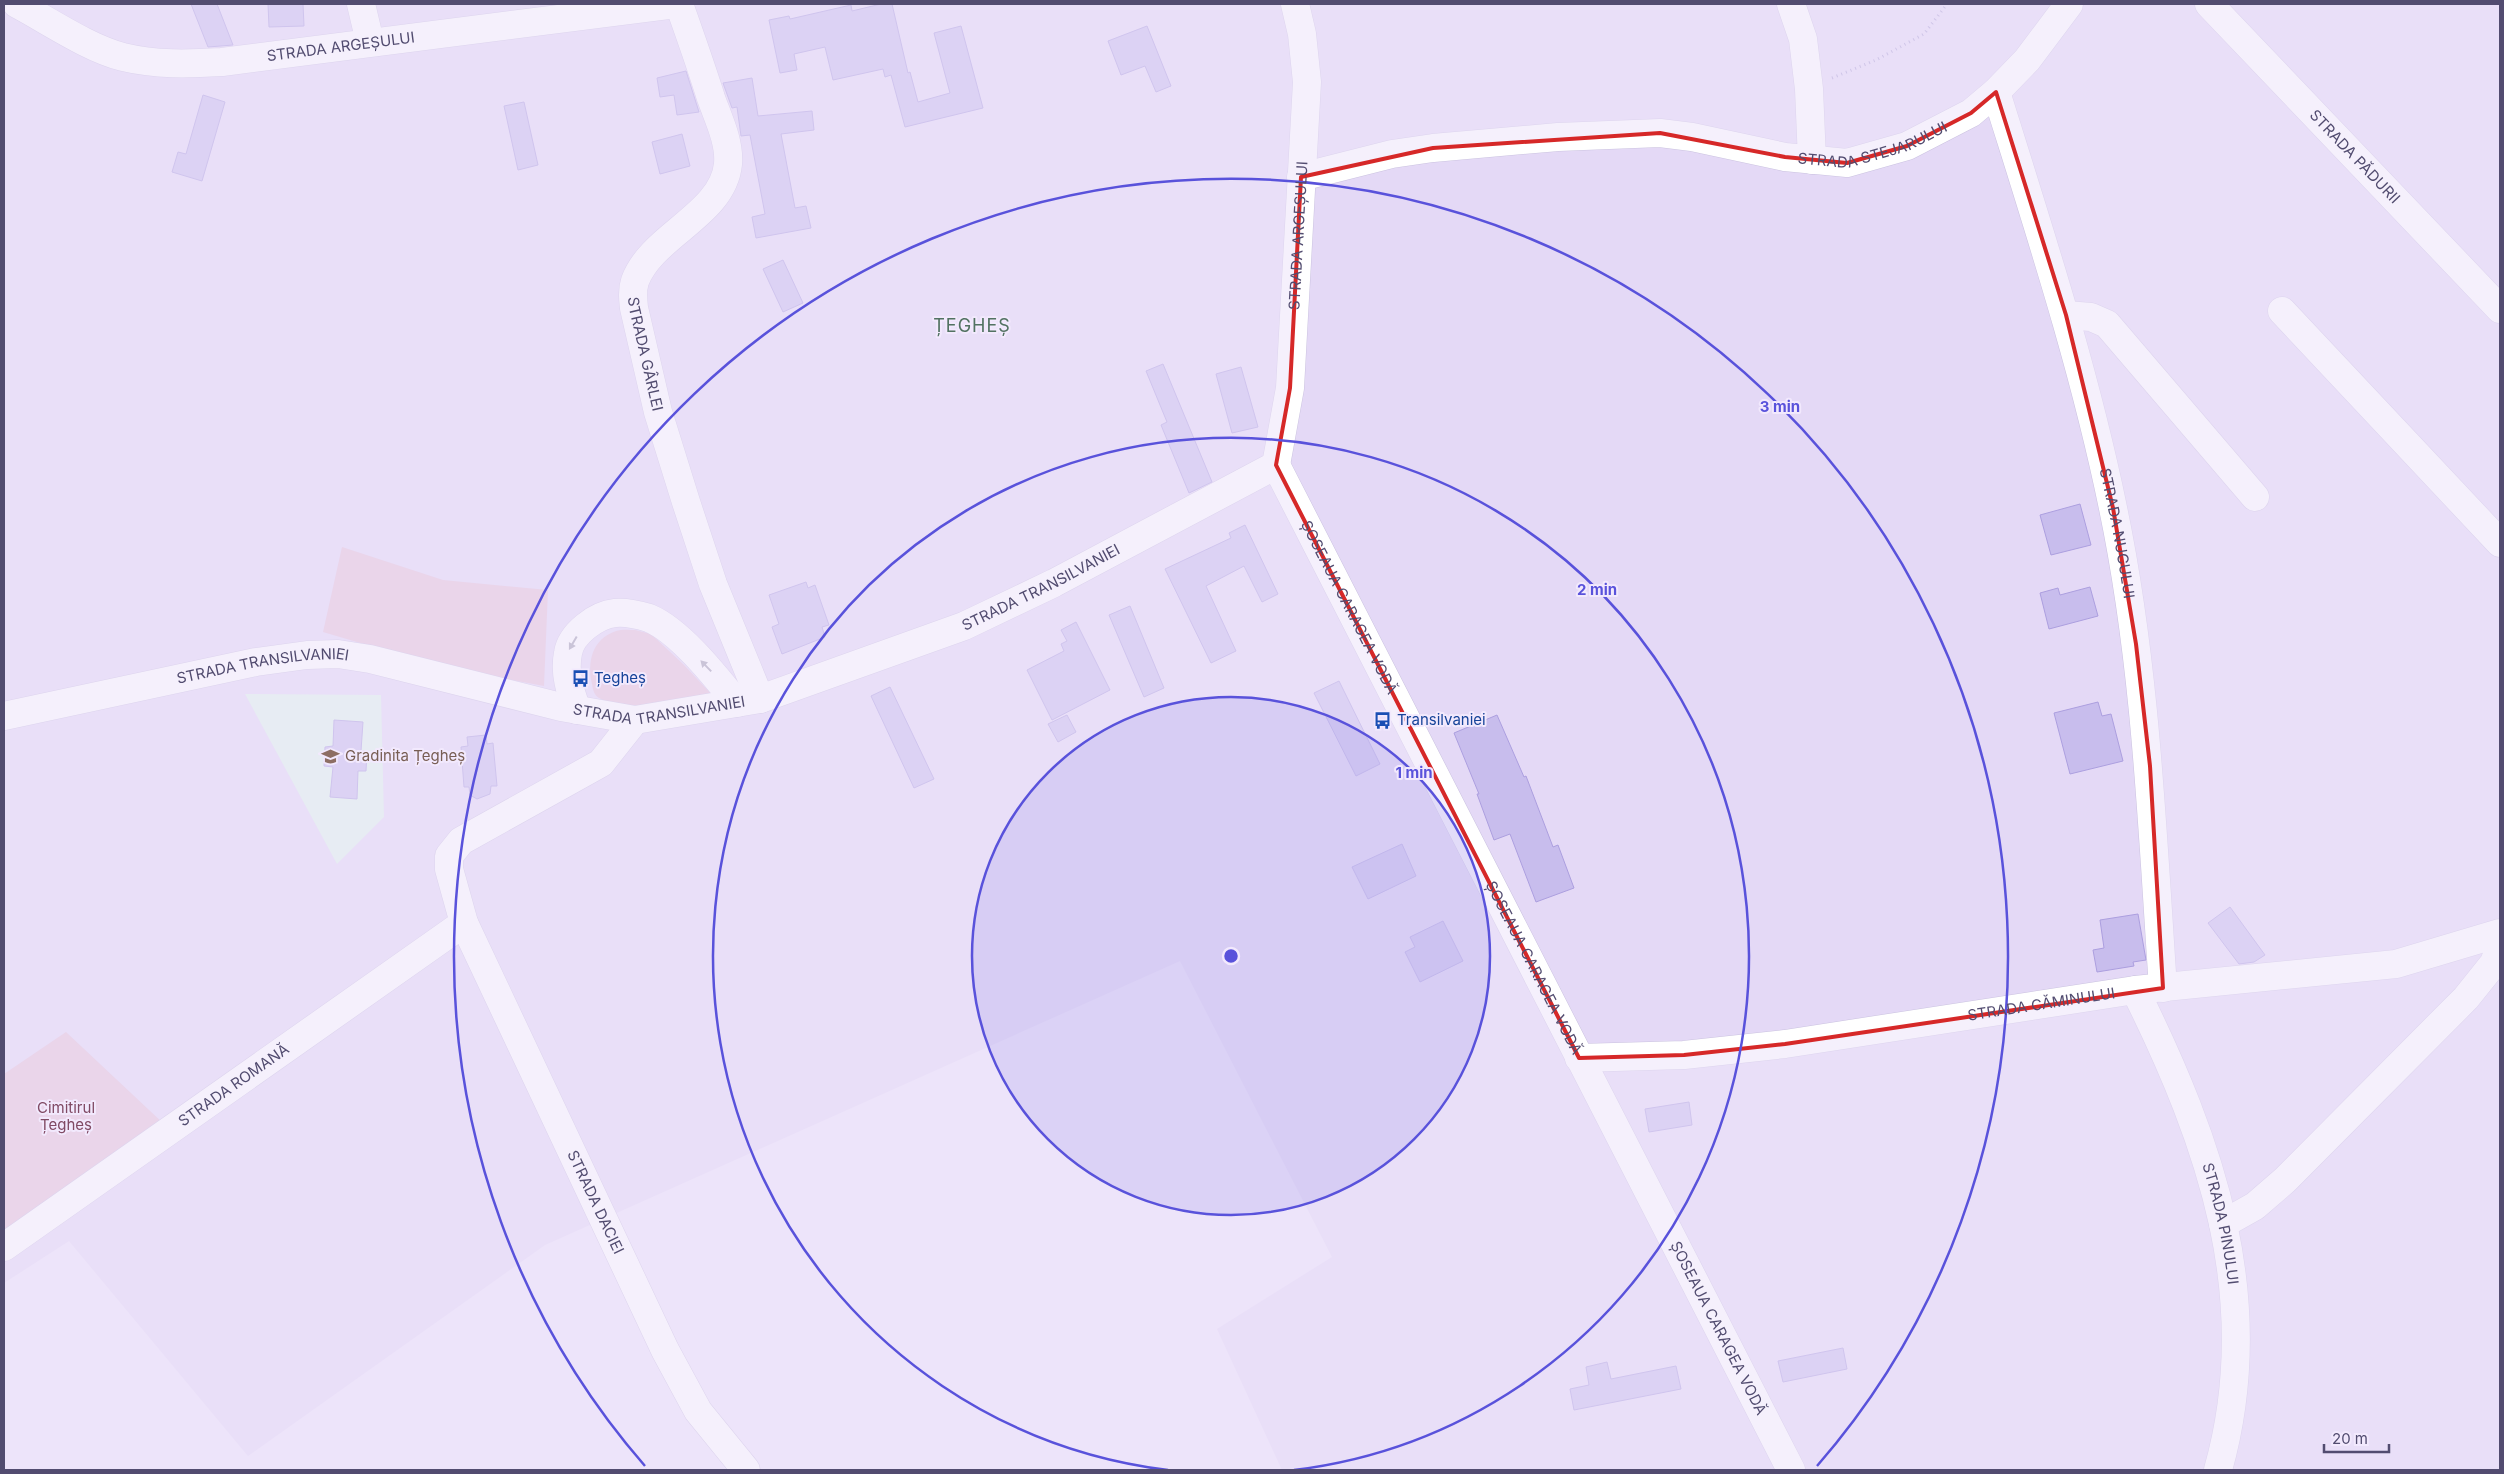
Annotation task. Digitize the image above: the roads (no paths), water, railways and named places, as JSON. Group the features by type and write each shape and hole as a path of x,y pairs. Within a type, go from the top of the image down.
{"street":[{"name":"STRADA ARGEȘULUI","path":"17,4 106,51 122,57 179,65 222,62 678,4"},
{"path":"361,4 370,42"},
{"name":"STRADA GÂRLEI","path":"678,4 723,131 728,163 724,182 714,197 657,250 642,268 635,281 633,294 634,308 658,412 749,701"},
{"name":"STRADA ARGEȘULUI","path":"1276,465 1290,388 1306,82 1302,34 1295,4"},
{"path":"1791,4 1803,39 1809,89 1812,160"},
{"name":"STRADA STEJARULUI","path":"1301,177 1392,154 1433,148 1660,133 1692,137 1785,158 1847,163 1907,146 1971,113 1996,92 2027,60 2070,4"},
{"name":"STRADA PĂDURII","path":"2209,4 2500,309"},
{"name":"STRADA NUCULUI","path":"1996,92 2066,315 2113,508 2136,644 2150,766 2163,988"},
{"path":"2282,311 2500,543"},
{"path":"2066,315 2091,317 2107,324 2255,497"},
{"name":"STRADA TRANSILVANIEI","path":"4,716 256,662 308,655 338,654 370,658 577,710 635,720 749,701 964,626 1054,583 1276,465"},
{"name":"ȘOSEAUA CARAGEA VODĂ","path":"1276,465 1791,1470"},
{"path":"577,710 568,683 568,652 578,634 595,620 615,613 634,614 650,619 668,630 749,701"},
{"name":"STRADA DACIEI","path":"635,720 601,763 460,841 449,856 449,869 464,923 665,1350 698,1411 746,1470"},
{"name":"STRADA ROMANĂ","path":"4,1247 464,923"},
{"name":"STRADA CĂMINULUI","path":"1579,1058 1684,1055 1785,1044 2135,990 2396,964 2500,933"},
{"path":"2223,1224 2254,1206 2285,1180 2466,998 2494,963 2500,947"},
{"name":"STRADA PINULUI","path":"2135,990 2182,1090 2200,1140 2230,1256 2236,1306 2236,1360 2228,1435 2218,1470"}],"place":[{"name":"Țegheș","path":"580,678"},
{"name":"Transilvaniei","path":"1383,720"},
{"name":"Gradinita Țegheș","path":"331,756"}],"district":[{"name":"ȚEGHEȘ","path":"972,326"}],"park label":[{"name":"Cimitirul Țegheș","path":"66,1116"}]}
